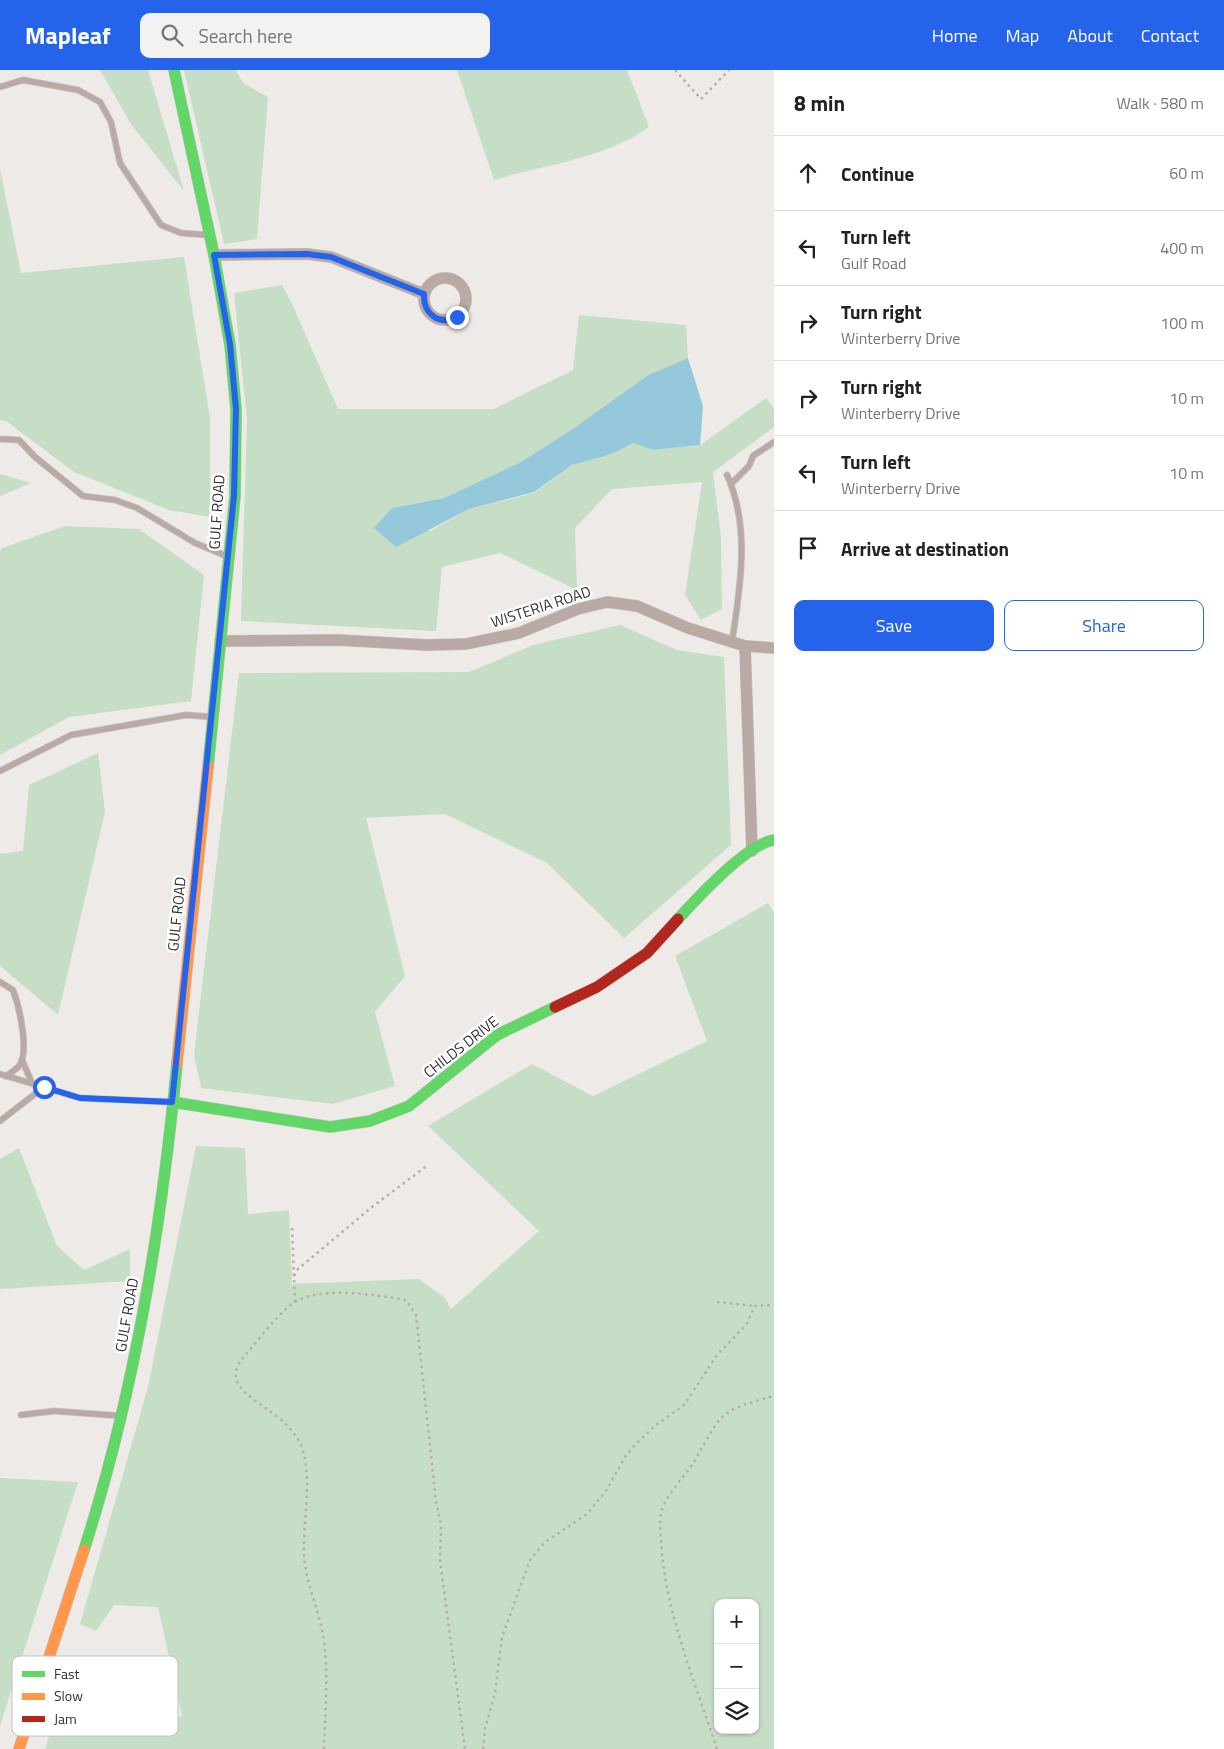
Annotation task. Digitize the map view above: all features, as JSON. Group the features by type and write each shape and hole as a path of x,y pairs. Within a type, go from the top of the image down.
{"street":[{"name":"GULF ROAD","path":"49,1656 87,1540 122,1416 150,1268 172,1102 213,717 234,496 236,409 230,344 214,255 174,70"},
{"path":"214,255 307,254 331,257 424,294"},
{"name":"WISTERIA ROAD","path":"220,641 338,640 427,645 466,644 519,633 578,609 607,602 637,606 688,628 745,646 774,648"},
{"path":"745,646 752,851"},
{"name":"CHILDS DRIVE","path":"172,1102 330,1127 370,1121 409,1106 497,1035 597,987 647,953 702,891 752,851 767,841 774,840"},
{"name":"GULF ROAD","path":"19,1749 23,1736"}],"lane":[{"path":"0,87 23,80 78,90 100,102 111,122 120,163 161,225 181,233 210,236"},
{"path":"0,439 19,440 34,457 83,496 115,500 137,508 195,543 229,557"},
{"path":"731,484 749,466 753,456 774,442"},
{"path":"727,475 736,495 743,558 732,642"},
{"path":"0,771 71,735 186,715 213,717"},
{"path":"0,982 13,990 20,1012 22,1060 32,1083"},
{"path":"3,1075 19,1067 22,1060"},
{"path":"3,1075 80,1098 172,1102"},
{"path":"0,1121 44,1087"},
{"path":"20,1414 54,1411 122,1416"}],"path":[{"path":"675,70 701,99 729,70"},
{"path":"294,1276 298,1269 356,1220 428,1165"},
{"path":"292,1228 295,1302"},
{"path":"324,1749 326,1670 323,1636 304,1555 306,1521 304,1454 300,1440 291,1428 246,1394 239,1386 236,1368 241,1360 295,1302 334,1292 406,1300 416,1315 436,1502 441,1525 440,1560 465,1749"},
{"path":"717,1302 755,1306 774,1305"},
{"path":"483,1749 485,1729 495,1693 502,1636 530,1560 544,1542 588,1513 606,1491 625,1457 644,1435 684,1405 717,1355 746,1326 755,1306"},
{"path":"717,1749 670,1600 664,1568 661,1514 668,1496 682,1480 721,1416 739,1406 774,1396"}],"green space":[{"path":"100,70 148,70 184,191 131,124"},
{"path":"184,70 236,70 243,83 268,97 257,239 224,244"},
{"path":"457,70 627,70 649,127 632,138 594,154 494,180"},
{"path":"0,169 21,273 184,257 210,418 210,517 169,510 74,472 6,421 0,420"},
{"path":"282,285 338,409 494,409 573,370 579,315 686,325 688,358 648,375 574,428 521,462 444,498 392,508 430,531 469,509 534,493 572,465 612,454 635,443 653,450 700,445 766,398 774,409 774,427 713,472 721,538 722,609 701,620 685,595 702,482 612,489 575,528 577,590 500,553 442,567 436,631 241,621 247,419 234,293"},
{"path":"0,474 31,483 0,496"},
{"path":"65,526 139,529 204,575 191,701 69,717 0,755 0,551 2,548"},
{"path":"620,625 677,650 724,657 731,845 624,938 547,863 445,814 366,818 405,976 375,1012 395,1086 333,1104 201,1088 194,1055 239,673 469,672 533,645"},
{"path":"98,753 105,812 58,1015 0,966 0,854 23,851 29,785"},
{"path":"768,903 774,913 774,1749 45,1749 49,1736 178,1736 178,1718 182,1715 178,1697 178,1656 169,1656 158,1607 114,1605 96,1631 80,1624 148,1387 196,1146 245,1148 248,1214 289,1210 292,1284 419,1279 445,1298 451,1309 539,1231 428,1126 532,1064 593,1096 707,1041 675,956"},
{"path":"19,1148 57,1246 84,1270 130,1249 130,1281 0,1289 0,1159"},
{"path":"0,1478 78,1482 22,1656 12,1656 12,1688 0,1726"}],"water":[{"path":"688,358 703,406 700,445 653,450 634,443 612,454 572,465 534,492 469,509 396,547 374,528 392,508 444,498 521,462 574,428 648,375"}],"traffic: fast":[{"path":"174,70 214,255 230,345 236,409 235,496 208,767"},
{"path":"678,919 737,861 750,851 774,840"},
{"path":"172,1102 330,1127 370,1121 409,1106 497,1035 555,1007"},
{"path":"84,1550 118,1430 144,1309 163,1187 177,1063"}],"traffic: slow":[{"path":"177,1063 208,767"},
{"path":"49,1656 84,1550"},
{"path":"19,1749 23,1736"}],"traffic: jam":[{"path":"555,1007 597,987 647,953 678,919"}],"route":[{"path":"44,1087 80,1098 172,1102 178,1060 234,496 236,409 230,344 214,255 307,254 343,260 424,294 425,307 433,317 445,320 457,317"}]}
